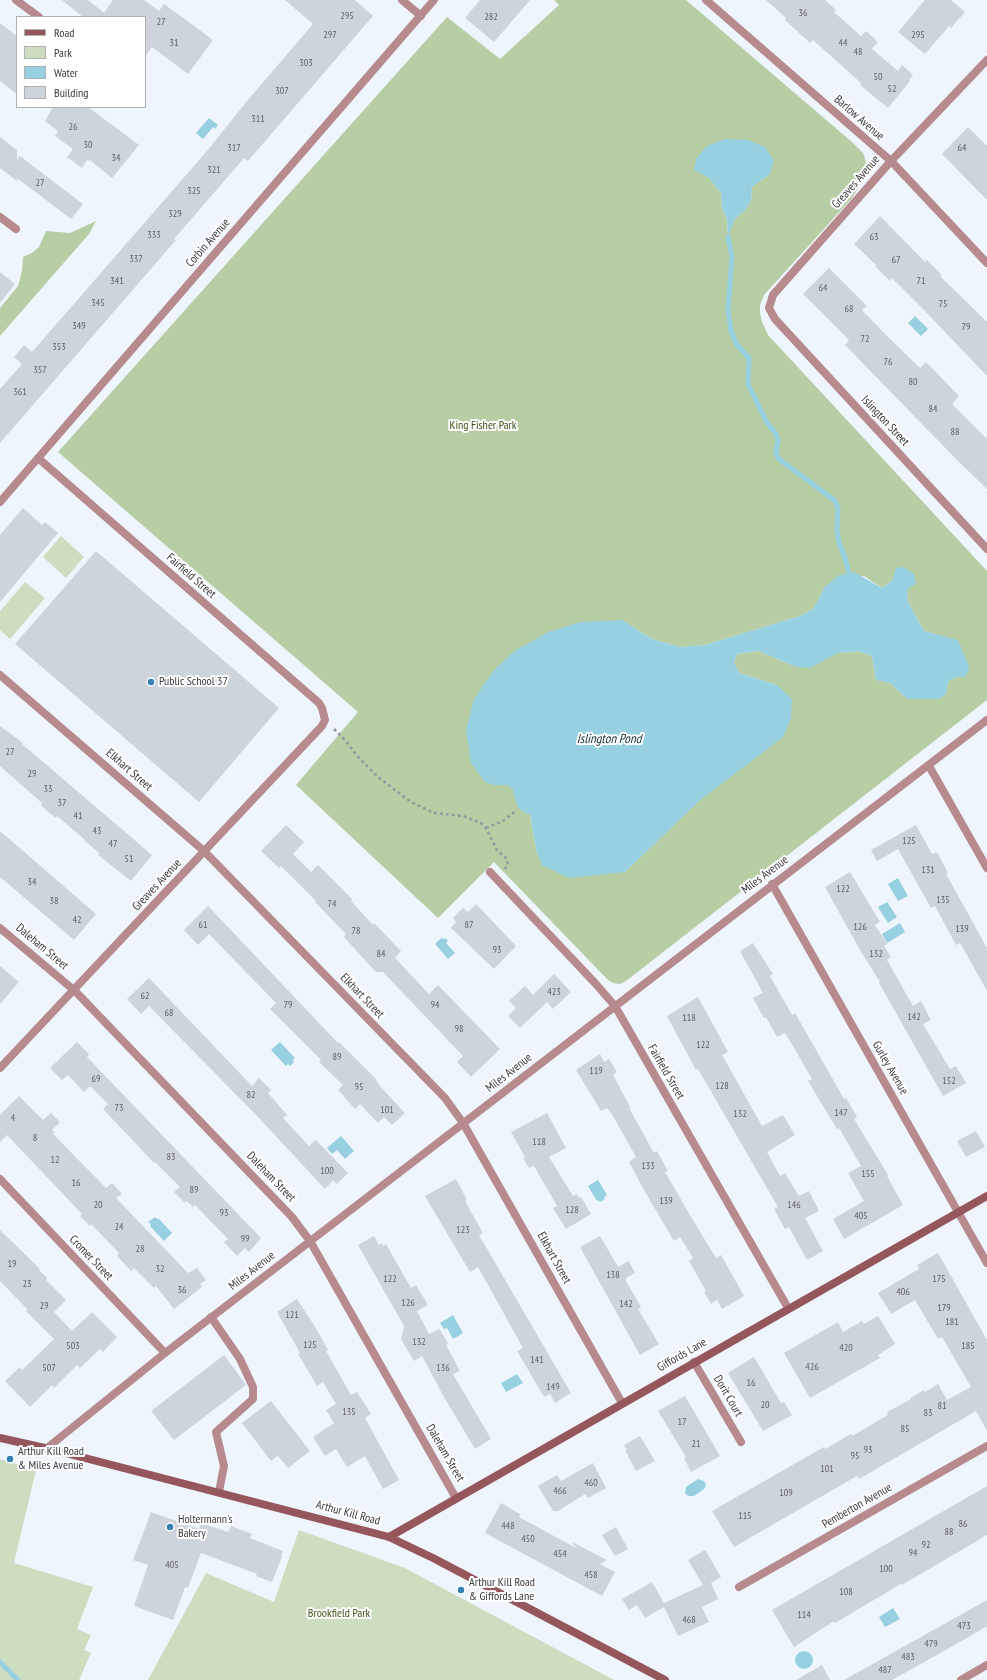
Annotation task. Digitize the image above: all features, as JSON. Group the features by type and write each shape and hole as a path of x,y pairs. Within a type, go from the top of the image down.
{"street":[{"path":"16,0 38,16"},
{"path":"402,0 421,16"},
{"name":"Corbin Avenue","path":"0,502 434,0"},
{"name":"Barlow Avenue","path":"706,0 891,161 987,263"},
{"name":"Greaves Avenue","path":"769,308 773,295 891,161 987,60"},
{"path":"0,217 16,230"},
{"name":"Islington Street","path":"769,308 775,319 987,548"},
{"name":"Fairfield Street","path":"38,458 319,703 324,717"},
{"name":"Elkhart Street","path":"0,675 204,851 445,1098 463,1123 622,1403"},
{"name":"Greaves Avenue","path":"0,1068 322,726 324,717"},
{"name":"Miles Avenue","path":"47,1448 310,1241 987,720"},
{"path":"929,766 987,868"},
{"name":"Fairfield Street","path":"492,874 615,1006 788,1308"},
{"name":"Gurley Avenue","path":"772,884 987,1263"},
{"name":"Daleham Street","path":"0,928 74,991 292,1217 310,1241 456,1498"},
{"name":"Cromer Street","path":"0,1179 166,1353"},
{"name":"Giffords Lane","path":"389,1537 788,1308 987,1196"},
{"path":"211,1318 240,1359 253,1387 254,1399 216,1432 224,1466 219,1492"},
{"name":"Dorit Court","path":"694,1362 741,1442"},
{"name":"Arthur Kill Road","path":"0,1438 47,1448 389,1537 434,1558 665,1680"},
{"name":"Pemberton Avenue","path":"739,1587 987,1446"},
{"path":"961,1680 987,1665"}],"path":[{"path":"324,717 341,735 359,758 378,777 411,802 434,813 463,816 481,823 486,828 497,850 508,862 507,868 492,874"},
{"path":"486,828 503,821 517,810"}],"green space":[{"name":"King Fisher Park","path":"554,0 686,0 863,153 866,162 861,184 852,198 764,295 760,305 762,322 768,335 987,571 987,700 626,981 620,984 613,983 608,980 494,862 438,918 296,785 358,712 58,452 447,17 500,59 559,5","holes":["770,174 752,187 751,200 745,210 735,219 728,236 727,219 722,208 721,193 709,178","897,568 907,590 908,602 924,631 957,640 957,677 948,681 946,694 939,699 907,699 890,683 876,680 872,656 858,651 838,653 825,659 796,667 759,651 737,654 734,662 739,673 777,685 699,801 625,872 537,853 530,815 522,811 515,798 514,790 508,785 622,620 652,639 680,647 705,645 800,616 813,609 825,587 864,576 882,588 892,581"]},
{"path":"96,221 89,234 0,336 0,308 18,286 22,271 23,257 32,253 39,247 46,231 70,233"},
{"path":"61,536 84,557 66,578 43,557"},
{"path":"25,582 45,598 10,639 0,630 0,611"},
{"path":"0,1459 36,1470 14,1563 93,1587 77,1629 91,1635 84,1650 91,1653 79,1680 0,1680"},
{"name":"Brookfield Park","path":"299,1530 405,1568 614,1680 148,1680 206,1573 274,1602"}],"water":[{"path":"209,118 218,125 215,129 213,127 203,139 196,133"},
{"path":"725,139 748,140 765,147 774,161 770,174 752,187 751,200 745,210 735,219 728,237 727,219 722,208 721,193 709,178 694,170 696,159 707,146"},
{"path":"915,316 928,329 921,336 908,323"},
{"name":"Islington Pond","path":"904,567 914,574 916,583 907,590 908,602 924,631 958,640 968,664 969,670 965,677 957,677 948,681 946,694 939,699 907,699 890,683 876,680 872,656 858,651 838,653 810,668 796,667 759,651 737,654 734,662 739,673 777,685 792,699 791,718 783,737 699,801 625,872 569,878 542,865 537,853 530,815 522,811 517,806 513,790 508,785 494,785 485,782 471,763 466,730 474,699 494,670 516,650 548,632 580,622 622,620 652,639 680,647 705,645 800,616 813,609 825,587 839,575 854,572 882,588 892,581 896,568"},
{"path":"898,878 908,896 898,901 888,884"},
{"path":"887,902 897,917 888,923 878,907"},
{"path":"900,923 905,932 887,943 882,934"},
{"path":"441,938 445,938 448,941 446,943 455,953 448,959 435,944"},
{"path":"280,1042 295,1058 293,1060 294,1062 290,1066 288,1064 286,1066 271,1050"},
{"path":"341,1136 354,1151 345,1159 337,1150 332,1154 327,1148"},
{"path":"598,1180 607,1195 604,1197 605,1199 600,1202 598,1200 597,1201 588,1186"},
{"path":"155,1217 157,1219 158,1218 172,1233 164,1241 148,1222"},
{"path":"453,1315 463,1333 453,1339 447,1328 444,1329 440,1323"},
{"path":"517,1374 523,1383 506,1392 501,1383"},
{"path":"698,1479 704,1481 706,1485 704,1489 694,1496 688,1496 685,1493 686,1487"},
{"path":"893,1608 900,1619 885,1627 879,1617"},
{"path":"804,1651 810,1654 813,1660 810,1666 804,1669 798,1666 795,1660 798,1654"}],"building":[{"path":"62,0 88,0 104,13 113,0 144,0 159,11 164,4 213,40 188,74 152,47 146,56 146,16 82,16"},
{"path":"285,0 355,0 373,16 248,161 244,158 174,239 176,240 0,443 0,389 22,364 14,357 24,345 32,352 207,151 247,101 313,24"},
{"path":"480,0 530,0 494,42 465,18"},
{"path":"766,0 825,0 836,10 834,12 861,36 866,31 878,42 872,49 898,71 902,65 913,75 909,80 910,81 888,108 860,85 861,83 813,40 810,43"},
{"path":"925,0 951,0 965,12 951,28 949,26 925,54 898,32"},
{"path":"0,23 16,35 16,93 0,81"},
{"path":"52,108 89,108 139,145 112,178 90,160 87,160 82,168 67,157 73,149 55,136 58,131 45,121"},
{"path":"968,127 987,146 987,200 942,154"},
{"path":"0,137 17,150 17,160 20,156 83,204 71,219 17,178 17,181 0,168"},
{"path":"880,216 925,262 927,260 942,275 940,276 987,322 987,376 892,278 890,281 854,244"},
{"path":"829,268 867,306 862,310 885,334 920,368 926,362 959,396 952,404 987,439 987,489 845,345 849,340 803,294"},
{"path":"0,272 15,284 0,303"},
{"path":"23,508 42,525 45,522 58,533 0,602 0,535"},
{"name":"Public School 37","path":"96,551 279,708 199,802 15,644"},
{"path":"0,726 23,743 22,744 152,855 131,881 98,855 99,853 57,816 56,818 48,812 41,805 42,803 0,766"},
{"path":"286,825 304,842 293,854 311,872 318,865 352,899 351,901 373,925 374,923 401,951 395,958 429,994 438,985 500,1049 471,1077 457,1062 463,1056 383,972 376,972 344,937 346,934 315,902 316,901 281,866 279,868 261,851"},
{"path":"916,825 932,854 937,852 948,873 946,874 987,948 987,991 960,943 956,945 935,906 931,908 898,849 877,861 871,850"},
{"path":"0,831 96,914 74,940 0,877"},
{"path":"850,872 880,922 875,925 887,944 884,946 891,957 887,960 913,1006 921,1001 931,1020 923,1024 950,1069 956,1066 966,1083 943,1096 825,887"},
{"path":"476,904 516,946 494,969 451,928 456,922 453,918 463,908 468,912"},
{"path":"208,906 338,1043 339,1042 375,1078 379,1085 405,1113 392,1125 384,1117 378,1123 360,1104 355,1109 338,1090 343,1085 319,1062 321,1060 270,1009 276,1003 209,934 198,945 184,930"},
{"path":"753,943 773,974 770,976 792,1015 795,1013 844,1099 846,1098 857,1117 854,1119 888,1175 887,1176 903,1205 844,1239 833,1219 864,1201 848,1173 861,1166 839,1128 837,1129 808,1081 812,1079 785,1033 777,1037 753,998 763,993 740,951"},
{"path":"0,966 19,982 0,1004"},
{"path":"554,974 571,992 553,1009 547,1002 520,1028 508,1016 516,1008 509,1001 525,986 533,995"},
{"path":"149,978 252,1086 259,1078 271,1090 268,1093 287,1115 283,1118 309,1146 316,1140 348,1173 337,1184 333,1180 325,1189 258,1117 149,1006 141,1014 127,999"},
{"path":"698,997 728,1052 722,1055 762,1126 783,1115 795,1135 767,1152 780,1176 785,1173 799,1196 809,1191 819,1211 805,1218 823,1251 807,1260 789,1227 785,1229 774,1209 778,1207 698,1069 696,1070 667,1016"},
{"path":"77,1042 89,1054 87,1057 261,1238 249,1252 245,1248 237,1256 224,1242 228,1239 195,1205 193,1207 187,1201 185,1203 174,1192 180,1187 155,1162 154,1163 103,1109 108,1104 90,1086 84,1092 68,1075 62,1080 50,1068"},
{"path":"600,1054 604,1062 609,1059 617,1072 613,1075 654,1153 657,1151 668,1171 665,1172 691,1217 716,1258 721,1255 744,1296 722,1309 717,1300 711,1304 704,1292 706,1291 689,1261 693,1258 680,1237 674,1241 645,1192 629,1162 636,1157 613,1116 607,1108 601,1111 576,1070"},
{"path":"19,1096 43,1120 51,1113 60,1122 52,1130 55,1132 53,1134 106,1188 112,1183 122,1194 116,1198 188,1273 197,1268 206,1280 200,1284 202,1287 174,1309 156,1286 154,1288 134,1268 131,1271 117,1256 119,1253 91,1224 90,1226 80,1216 82,1214 7,1135 0,1142 0,1115"},
{"path":"547,1113 566,1148 549,1157 573,1196 577,1194 579,1198 581,1197 591,1214 566,1229 553,1208 557,1206 534,1166 529,1168 523,1158 525,1157 511,1132"},
{"path":"976,1131 985,1147 966,1157 957,1141"},
{"path":"456,1179 467,1200 465,1201 483,1233 479,1235 571,1393 555,1403 550,1394 544,1397 517,1351 523,1348 478,1267 470,1272 425,1196"},
{"path":"0,1230 40,1269 39,1270 47,1278 46,1280 66,1300 54,1312 72,1331 92,1312 117,1337 103,1352 100,1349 80,1368 77,1365 54,1388 52,1385 30,1407 5,1381 20,1367 22,1370 54,1339 26,1311 28,1310 0,1281"},
{"path":"374,1236 379,1245 382,1243 383,1246 386,1244 411,1288 416,1285 428,1305 417,1311 429,1334 439,1329 448,1343 446,1345 460,1371 453,1374 491,1439 475,1449 422,1356 414,1361 401,1339 404,1326 358,1245"},
{"path":"600,1236 618,1267 629,1261 635,1273 626,1278 626,1281 641,1307 638,1309 659,1344 640,1355 580,1247"},
{"path":"938,1253 987,1340 987,1431 976,1411 859,1479 857,1476 734,1547 712,1511 824,1447 825,1449 851,1434 852,1436 888,1415 887,1412 924,1390 925,1392 938,1384 947,1400 971,1387 942,1337 938,1339 915,1300 891,1314 878,1293 919,1269 917,1265"},
{"path":"297,1299 317,1330 328,1350 326,1351 351,1395 357,1392 371,1414 365,1418 399,1480 383,1489 365,1456 347,1467 336,1449 325,1456 313,1437 334,1423 326,1410 336,1404 323,1382 317,1386 298,1354 300,1353 277,1312"},
{"path":"878,1316 895,1344 878,1355 880,1358 810,1398 784,1353 838,1322 843,1332 862,1321 864,1324"},
{"path":"224,1355 246,1385 174,1440 151,1411"},
{"path":"754,1357 781,1403 784,1402 792,1415 763,1431 728,1373"},
{"path":"685,1396 720,1456 691,1472 684,1458 686,1457 658,1411"},
{"path":"271,1401 310,1451 288,1468 278,1456 271,1461 242,1423"},
{"path":"640,1436 655,1461 636,1471 624,1445"},
{"path":"593,1463 606,1488 588,1498 585,1494 558,1511 553,1511 538,1486 557,1475 561,1481"},
{"path":"987,1486 987,1535 835,1623 834,1621 794,1647 772,1610"},
{"path":"501,1503 520,1514 519,1517 576,1548 572,1542 607,1560 600,1564 615,1572 602,1596 485,1533"},
{"path":"151,1512 199,1529 201,1523 228,1532 231,1526 252,1534 250,1538 283,1551 272,1582 256,1576 257,1574 201,1553 188,1588 185,1587 173,1620 134,1606 148,1565 133,1560"},
{"path":"616,1527 628,1549 615,1556 602,1535"},
{"path":"705,1550 721,1577 711,1583 718,1599 702,1607 709,1622 678,1636 664,1607 645,1618 637,1605 629,1610 622,1599 652,1582 664,1603 703,1585 688,1560"},
{"path":"987,1600 987,1626 960,1642 892,1680 844,1680"},
{"path":"822,1665 830,1680 796,1680"}],"waterway":[{"path":"728,237 732,257 728,309 731,331 737,345 749,358 748,384 766,421 776,434 778,440 776,454 779,459 834,500 838,507 837,530 839,543 849,573"},
{"path":"0,1662 18,1680"}],"place":[{"name":"Public School 37","path":"151,682"},
{"name":"Arthur Kill Road & Miles Avenue","path":"10,1459"},
{"name":"Holtermann's Bakery","path":"170,1527"},
{"name":"Arthur Kill Road & Giffords Lane","path":"461,1590"}]}
